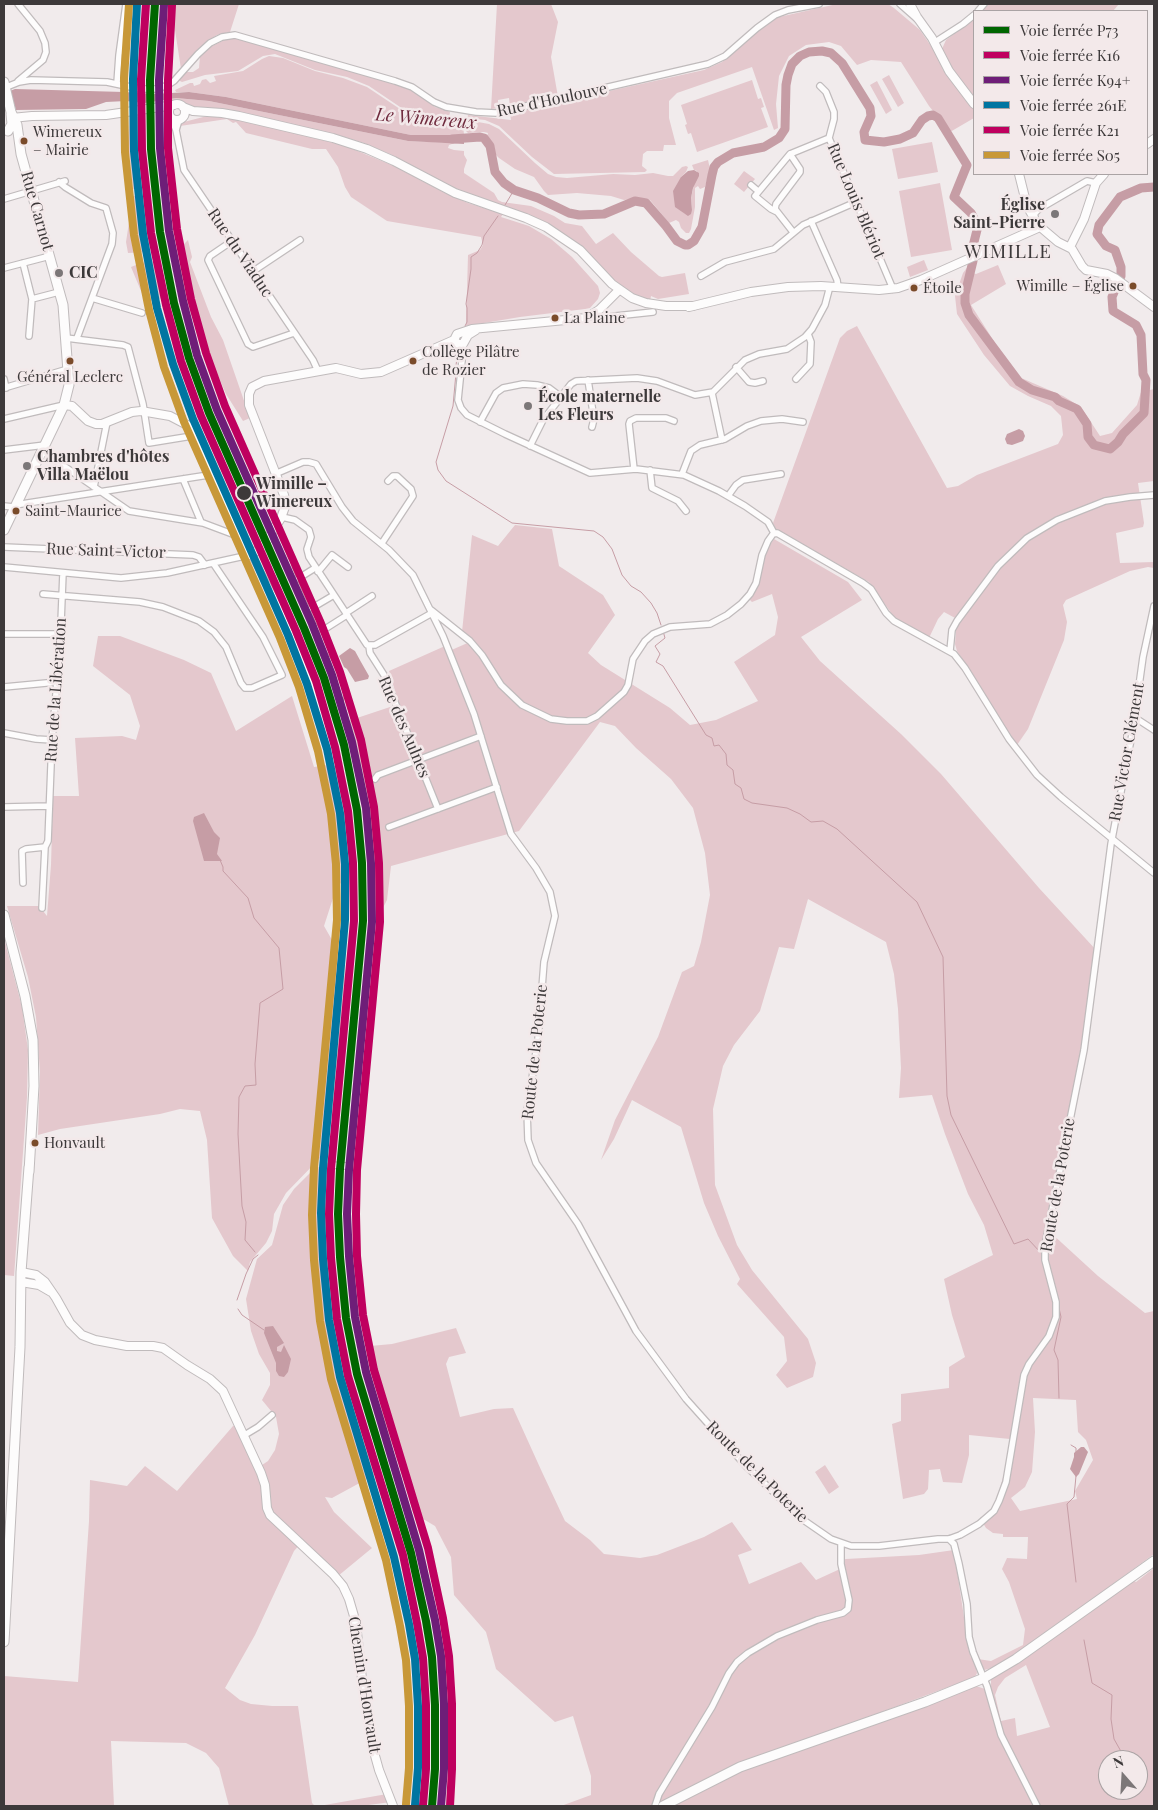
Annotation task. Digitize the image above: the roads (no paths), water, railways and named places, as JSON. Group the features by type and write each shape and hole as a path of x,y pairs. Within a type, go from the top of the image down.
{"main road":[{"name":"Rue Carnot","path":"4,530 64,406 69,387 64,311 21,151 17,125 12,116 5,87"},
{"path":"6,132 11,126 12,116"},
{"path":"6,132 15,128 18,134"},
{"path":"4,915 26,996 33,1040 34,1086 4,1642"},
{"path":"663,1806 740,1767 984,1678 1021,1655 1154,1561"}],"street":[{"path":"5,87 17,83 44,60 46,52 45,43 40,31 18,4"},
{"path":"117,83 126,4"},
{"name":"Rue d'Houlouve","path":"17,83 31,80 117,83 152,90 163,87 176,79 207,45 222,37 235,35 395,81 412,87 443,106 476,112 496,113 708,64 725,56 757,28 777,14 819,4"},
{"path":"900,4 921,23"},
{"path":"910,4 934,42 949,72 973,103"},
{"path":"934,42 973,16"},
{"name":"Rue Louis Blériot","path":"820,86 826,92 834,112 834,120 829,138 893,289"},
{"path":"174,105 170,110 175,119"},
{"path":"12,116 103,116 178,105 193,111 218,112 239,116 333,138 390,159 448,190 526,218 559,236 587,256 615,290 635,299 676,307 694,306 760,290 795,286 893,289 917,282 1040,227"},
{"path":"175,119 185,114 183,107"},
{"path":"152,109 162,111 175,119 218,112"},
{"path":"18,134 22,121 30,116"},
{"name":"Rue du Viaduc","path":"175,119 184,170 313,360 318,371"},
{"path":"792,232 776,212 755,196 790,154 829,138"},
{"path":"776,212 776,204 800,172 790,154"},
{"path":"1019,175 1027,206 1040,227 1058,242 1070,247 1086,270 1107,274 1124,283 1154,308"},
{"path":"1070,247 1084,219 1096,183 1103,175"},
{"path":"4,199 62,181 65,187 91,203 105,207 108,211 113,233 112,242 77,338"},
{"path":"1034,219 1037,210 1087,181 1096,183"},
{"path":"750,185 758,191"},
{"path":"702,276 725,262 774,249 792,232 856,202"},
{"path":"530,446 541,423 574,382 638,378 657,381 692,394 712,393 745,360 756,355 790,348 808,334 826,304 837,280 812,221"},
{"path":"252,272 300,240"},
{"path":"232,241 210,256 208,260 248,344 253,346 294,333"},
{"path":"4,268 50,256"},
{"path":"23,263 32,299 29,336"},
{"path":"463,339 479,328 582,319 594,314 615,290"},
{"path":"32,299 59,292"},
{"path":"92,298 142,313"},
{"path":"594,314 606,317 653,312"},
{"path":"796,379 810,364 810,340 808,334"},
{"path":"4,567 121,578 167,573 250,554 262,548 285,509 285,499 250,407 249,392 254,386 262,382 338,368 361,374 380,372 454,340 456,335 463,339"},
{"path":"66,338 77,338 128,347 144,411 149,442 198,435"},
{"path":"463,339 459,403 464,413 590,473 634,469 682,474 728,496 768,522 774,534"},
{"path":"736,367 749,382 763,381"},
{"path":"4,379 5,388 68,369"},
{"path":"588,380 594,419 592,427"},
{"path":"480,422 496,393 501,389 530,384 543,386 561,397"},
{"path":"712,393 722,440"},
{"path":"4,419 64,406 72,406 91,423 107,422 129,413 144,411 165,414 183,421 193,428 198,435 250,554 277,603 317,702 335,763"},
{"path":"634,469 630,421 636,418 666,418 674,421"},
{"path":"682,474 694,449 702,444 722,440 747,426 761,421 786,419 803,422"},
{"path":"97,489 107,422"},
{"path":"4,450 44,448 97,489 131,512 201,522 244,538"},
{"name":"Route de la Poterie","path":"275,474 303,462 316,464 351,519 382,543 411,572 454,662 481,736 512,837 541,875 550,892 555,910 554,922 544,962 538,1039 528,1102 528,1136 533,1157 578,1224 638,1335 684,1396 732,1451 765,1485 815,1529 841,1544 871,1546 949,1539 979,1524 991,1514 998,1503 1009,1470 1024,1375 1029,1364 1049,1336 1056,1320 1056,1305 1046,1263 1046,1245 1084,1050 1112,838"},
{"path":"650,470 652,488 678,501 686,511"},
{"path":"4,506 15,506 97,489 215,474"},
{"path":"728,496 736,485 744,480 781,474"},
{"path":"382,543 413,496 411,489 397,476 393,476 388,481"},
{"path":"183,479 201,522"},
{"path":"950,650 952,630 957,621 998,566 1027,538 1057,520 1102,503 1130,496 1154,494"},
{"name":"Rue des Aulnes","path":"282,517 294,520 309,530 311,537 308,553 317,570 369,646 370,653 384,675 438,809"},
{"path":"369,646 375,645 431,611 470,641 501,685 522,705 551,719 587,721 597,716 624,692 628,685 633,659 645,641 653,634 670,627 710,624 730,612 743,601 756,582 764,548 771,536 779,534 861,581 871,589 894,621 950,650 960,661 1008,739 1031,769 1054,791 1154,873"},
{"name":"Rue Saint-Victor","path":"4,547 193,555 199,557 205,565"},
{"path":"299,578 317,570 332,555 348,567"},
{"path":"43,594 147,603 200,621 212,630 222,642 241,683 246,689 282,675 263,637 213,563"},
{"name":"Rue de la Libération","path":"42,908 45,847 48,843 52,740 63,573"},
{"path":"312,608 334,595"},
{"path":"325,629 372,596"},
{"name":"Rue Victor Clément","path":"1112,838 1143,657 1154,606"},
{"path":"4,634 60,634"},
{"path":"4,688 57,682"},
{"path":"1134,717 1154,730"},
{"path":"4,733 52,740"},
{"path":"375,779 378,775 481,736"},
{"path":"389,827 497,788"},
{"path":"4,807 49,806"},
{"path":"22,883 22,851 45,847"},
{"path":"331,1165 346,1166"},
{"name":"Chemin d'Honvault","path":"23,1277 54,1294 70,1324 82,1335 96,1340 127,1346 163,1348 189,1367 210,1379 223,1392 264,1479 266,1508 270,1515 333,1574 343,1586 349,1599 356,1623 363,1688 374,1752 393,1806"},
{"path":"243,1436 258,1427 272,1415"},
{"path":"949,1539 954,1544 959,1564 967,1604 972,1648 984,1678 1001,1735 1037,1806"},
{"path":"655,1806 659,1794 712,1707 729,1674 740,1660 777,1636 843,1612 848,1608 849,1597 841,1564 841,1544"}],"waterway":[{"name":"Le Wimereux","path":"452,139 484,138 490,146 495,172 504,183 514,190 538,198 569,213 579,215 604,214 635,201 646,203 677,241 688,245 694,241 702,227 714,167 718,162 733,153 764,147 779,138 785,129 786,85 792,64 800,56 809,52 822,51 831,53 842,63 870,108 871,116 864,132 865,140 884,142 900,139 913,133 922,120 928,116 933,115 938,118 967,165 954,197 971,213 978,226 972,250 973,261 965,294 965,303 969,315 1019,382 1032,390 1055,397 1059,401 1077,409 1087,424 1088,437 1094,445 1110,449 1144,413 1146,380 1143,374 1141,335 1136,325 1113,311 1112,297 1121,276 1121,267 1115,250 1106,246 1097,234 1099,225 1120,197 1141,188 1154,187"},
{"path":"505,205 514,190"},
{"path":"465,326 467,322 466,304 471,257 477,253 482,245 484,236 498,216"},
{"path":"456,365 458,352"},
{"path":"456,373 453,406 436,462 438,470 446,481 512,523 594,531 603,537 612,549 622,575 631,586 641,592 651,603 661,625"},
{"path":"293,563 292,567 319,628 321,643 343,678 345,687 343,704"},
{"path":"663,631 665,638 655,646 660,654 656,662 663,666 706,735 712,738 714,746 719,745 726,754 727,765 733,770 735,784 741,788 744,799 752,803 787,808 811,822 823,821 837,829 917,902 943,957 947,1096 951,1115 1014,1244 1028,1239 1041,1253"},
{"path":"220,860 223,871 248,898 254,918 279,948 283,989 260,1003 255,1064 256,1085 245,1086 239,1097 238,1134 242,1206 246,1222 245,1240 255,1252"},
{"path":"237,1300 246,1274 253,1259 258,1255"},
{"path":"1059,1308 1061,1317 1054,1350 1058,1360 1059,1398"},
{"path":"238,1309 242,1315 264,1330"},
{"path":"1071,1445 1076,1448 1076,1452"},
{"path":"1076,1476 1074,1497 1067,1504 1076,1582"},
{"path":"1084,1640 1092,1683 1112,1695 1111,1719 1114,1739 1120,1750"}],"rail line":[{"name":"S05","path":"129,4 124,78 125,152 134,235 149,310 164,367 184,422 280,638 299,687 318,751 331,814 336,864 337,920 314,1168 312,1215 314,1260 320,1321 331,1379 386,1560 406,1660 409,1706 409,1768 406,1804"},
{"name":"261E","path":"137,4 133,79 134,151 143,234 157,308 173,364 193,419 288,635 307,684 327,749 340,813 345,864 345,920 323,1168 321,1213 323,1259 329,1320 340,1377 394,1557 415,1659 418,1706 418,1768 415,1805"},
{"name":"K16","path":"146,4 141,79 142,150 151,233 166,305 181,361 201,416 296,631 316,681 335,747 348,811 353,863 354,921 331,1169 329,1214 331,1258 337,1319 348,1376 403,1555 423,1658 426,1705 426,1769 423,1805"},
{"name":"P73","path":"155,4 150,80 151,149 160,232 174,303 189,358 209,413 304,628 324,678 344,745 357,810 362,863 363,921 340,1169 338,1214 340,1257 346,1318 357,1374 411,1553 426,1621 432,1657 435,1705 435,1769 432,1806"},
{"name":"K94+","path":"164,5 159,80 160,148 169,231 183,301 197,355 217,410 312,624 332,675 352,742 366,808 371,863 372,922 349,1170 347,1214 349,1256 355,1317 366,1372 419,1550 435,1620 441,1656 444,1704 444,1769 441,1806"},
{"name":"K21","path":"172,5 168,80 168,148 177,229 191,299 206,353 225,406 320,621 340,672 361,740 374,807 379,863 380,922 357,1170 357,1256 363,1315 374,1370 428,1548 443,1618 449,1656 452,1704 450,1806"}],"place":[{"name":"Wimereux – Mairie","path":"24,141"},
{"name":"Église Saint-Pierre","path":"1055,214"},
{"name":"CIC","path":"59,273"},
{"name":"Wimille – Église","path":"1133,286"},
{"name":"Étoile","path":"914,288"},
{"name":"La Plaine","path":"555,318"},
{"name":"Général Leclerc","path":"70,361"},
{"name":"Collège Pilâtre de Rozier","path":"413,361"},
{"name":"École maternelle Les Fleurs","path":"528,406"},
{"name":"Chambres d'hôtes Villa Maëlou","path":"27,466"},
{"name":"Wimille – Wimereux","path":"244,493"},
{"name":"Saint-Maurice","path":"16,511"},
{"name":"Honvault","path":"35,1143"}],"district":[{"name":"WIMILLE","path":"1008,252"}]}
